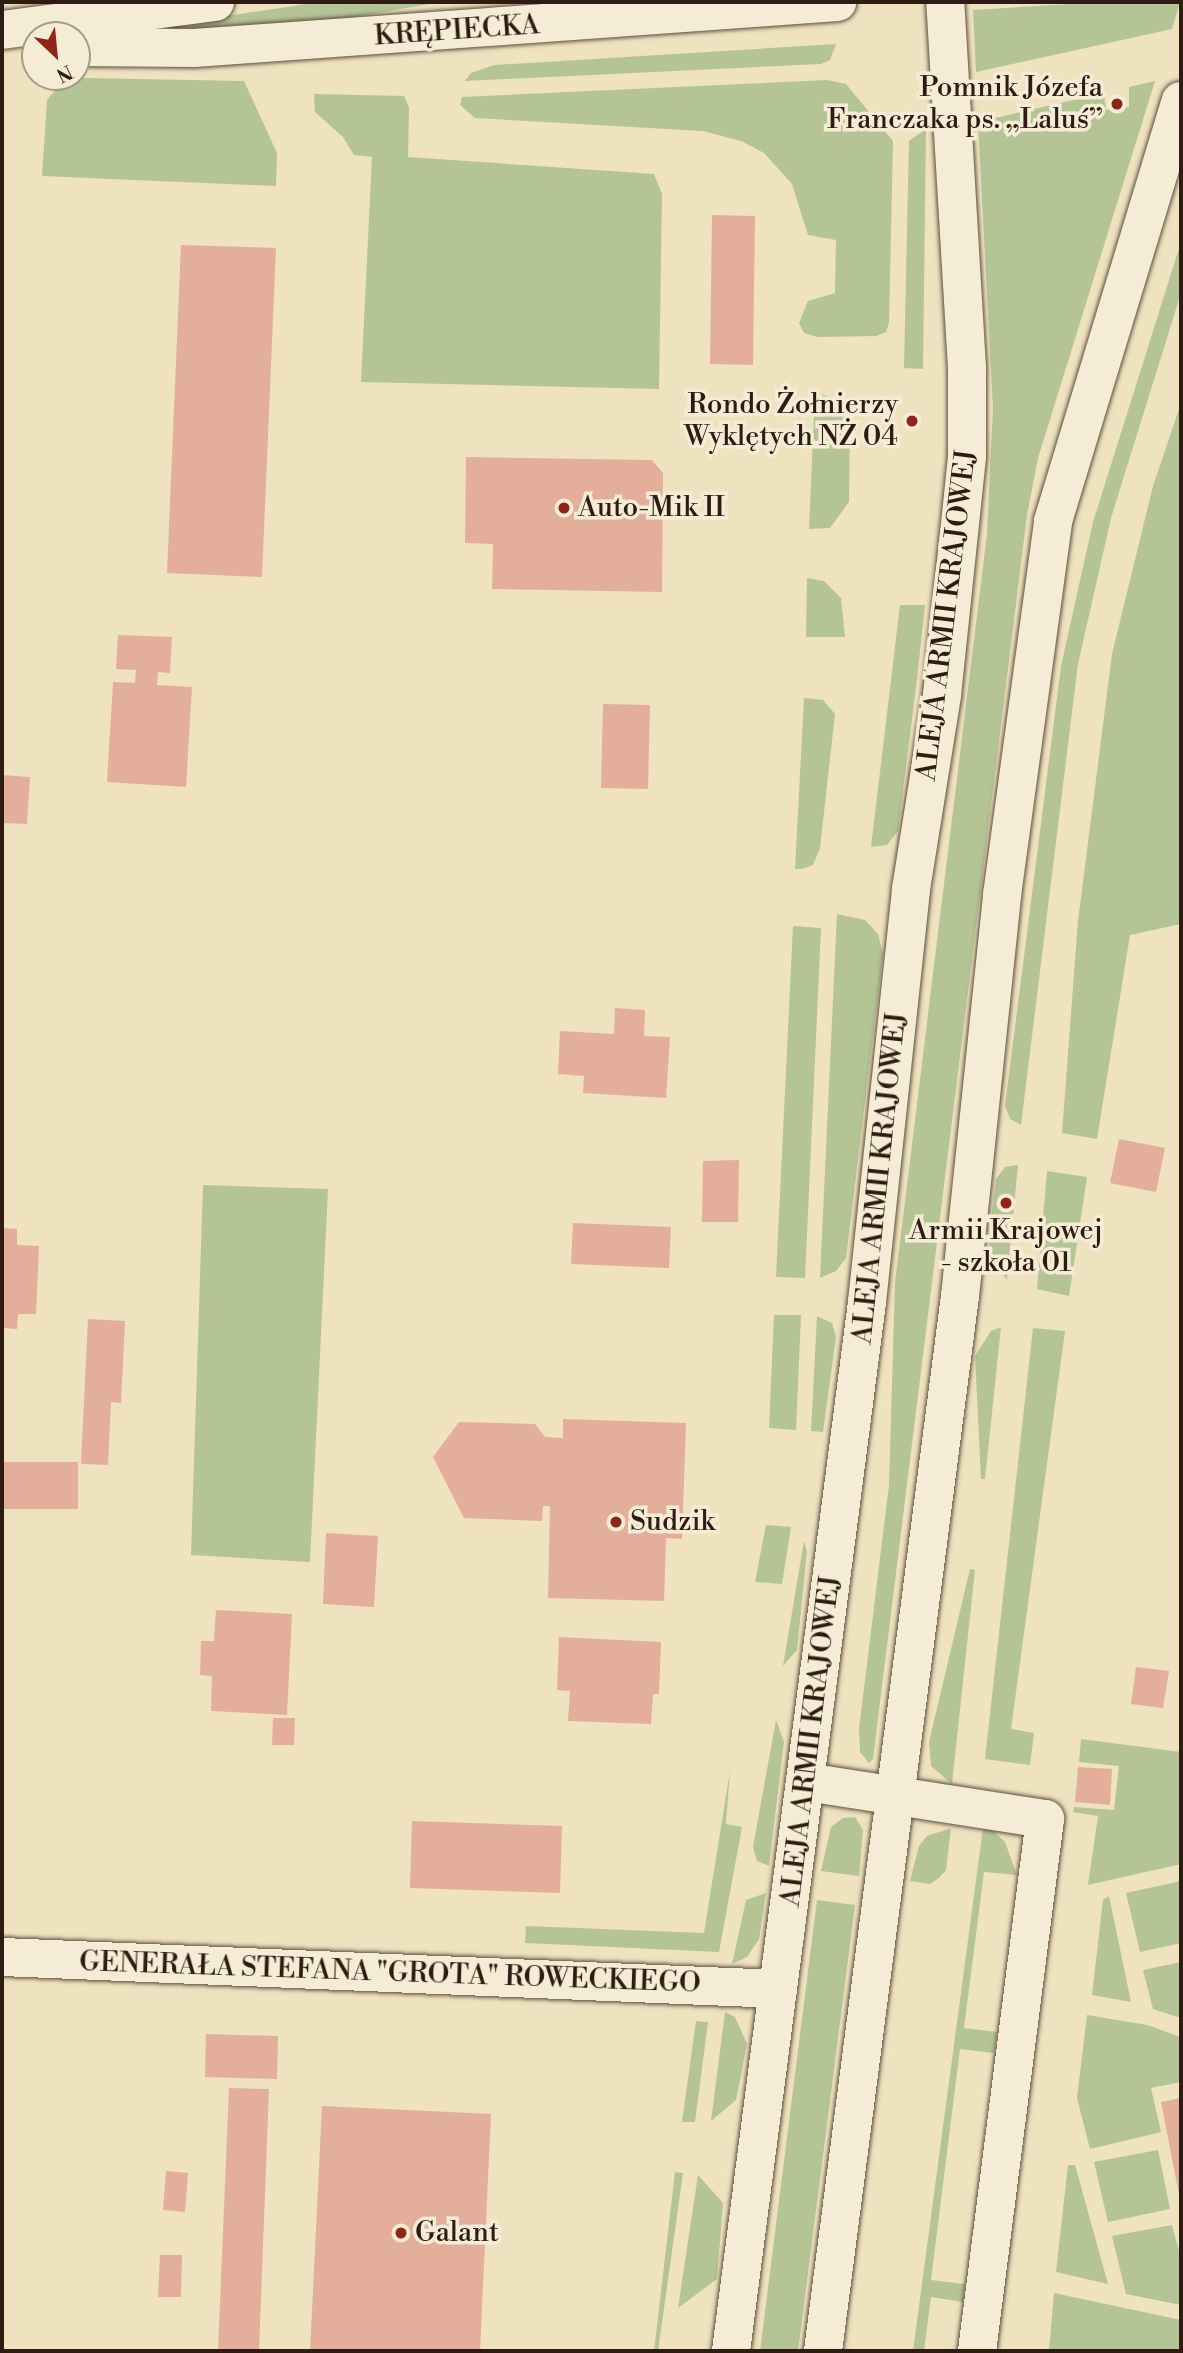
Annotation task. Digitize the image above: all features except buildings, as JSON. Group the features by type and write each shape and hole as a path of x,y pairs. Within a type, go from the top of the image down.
{"street":[{"path":"2,30 215,2"},
{"name":"KRĘPIECKA","path":"91,47 221,47 837,2"},
{"name":"ALEJA ARMII KRAJOWEJ","path":"731,2351 806,1783 885,1148 911,889 944,683 967,456 967,368 945,2"},
{"path":"2,44 21,45"},
{"path":"823,2351 960,1296 1002,895 1053,521 1181,101"},
{"path":"806,1783 894,1793 1045,1819 976,2351"},
{"name":"GENERAŁA STEFANA \"GROTA\" ROWECKIEGO","path":"2,1957 778,1989"}],"green space":[{"path":"319,2 441,2 315,24 195,33 191,26 194,21"},
{"path":"1103,2 1180,2 1172,29 976,72 973,10"},
{"path":"836,44 830,60 821,64 465,81 471,73 494,65"},
{"path":"91,78 244,81 277,153 276,186 42,176 47,100 54,91 91,91"},
{"path":"827,80 846,84 893,141 889,323 886,332 876,336 817,337 804,333 799,323 808,301 835,293 836,240 808,235 792,184 764,153 741,141 703,131 475,118 460,105 462,97"},
{"path":"1155,81 1038,458 1027,515 873,1759 869,1763 860,1752 859,1729 889,1485 895,1283 987,534 993,408 978,122 1104,93 1106,110 1129,107 1129,87"},
{"path":"314,94 404,96 409,107 408,157 654,174 662,194 659,389 361,382 372,157 354,155 343,137 315,112"},
{"path":"926,129 923,369 904,368 909,141"},
{"path":"1181,242 1181,293 1111,518 1078,664 1021,1125 1010,1119 1005,1106 1061,666 1093,522"},
{"path":"815,392 836,399 850,418 849,502 830,528 809,529"},
{"path":"1181,403 1181,924 1130,935 1097,1139 1062,1133 1078,921 1112,654 1153,486"},
{"path":"807,578 824,581 841,598 845,637 806,637"},
{"path":"900,605 925,605 917,679 898,831 887,845 871,847"},
{"path":"804,698 823,700 835,714 820,848 813,865 795,869"},
{"path":"837,914 865,920 878,934 883,954 846,1258 836,1271 820,1278"},
{"path":"793,926 821,928 805,1278 776,1277"},
{"path":"1018,1165 1007,1280 990,1257 989,1238 996,1179 1005,1167"},
{"path":"1047,1171 1087,1177 1069,1296 1037,1289"},
{"path":"203,1185 328,1189 310,1562 191,1555"},
{"path":"774,1315 801,1315 796,1430 769,1428"},
{"path":"817,1316 832,1323 836,1337 823,1432 811,1431"},
{"path":"1001,1327 985,1479 981,1479 975,1356 991,1331"},
{"path":"1033,1328 1065,1331 1011,1729 1034,1733 1030,1765 985,1759"},
{"path":"766,1525 791,1527 782,1584 755,1582"},
{"path":"804,1541 807,1551 797,1650 783,1666"},
{"path":"970,1569 975,1570 952,1784 931,1766 929,1742"},
{"path":"776,1720 784,1742 769,1866 757,1861 753,1847"},
{"path":"1081,1739 1181,1752 1181,1864 1088,1885 1098,1816 1073,1812 1074,1807 1114,1810 1119,1766 1079,1762"},
{"path":"730,1771 726,1824 742,1827 719,1952 525,1943 526,1926 704,1933"},
{"path":"855,1817 863,1830 859,1876 821,1871 831,1827 843,1818"},
{"path":"951,1828 946,1870 930,1884 910,1881 919,1846 927,1836"},
{"path":"983,1828 990,1828 1005,1842 1017,1875 984,1872 964,2028 997,2032 994,2053 960,2049 931,2280 965,2284 963,2302 931,2297 924,2351 913,2351"},
{"path":"1181,1881 1181,1943 1140,1952 1126,1893"},
{"path":"766,1893 759,1939 747,1957 732,1964 746,1900"},
{"path":"1109,1896 1131,2002 1092,1995 1103,1900"},
{"path":"817,1900 855,1905 798,2351 760,2351"},
{"path":"1181,1962 1181,2018 1153,2009 1143,1970"},
{"path":"725,2012 735,2017 747,2044 736,2100 711,2121"},
{"path":"1087,2015 1147,2025 1181,2037 1181,2082 1151,2088 1161,2132 1090,2149 1077,2098"},
{"path":"696,2021 708,2022 695,2122 682,2122"},
{"path":"1158,2150 1170,2209 1108,2222 1094,2162"},
{"path":"1068,2165 1075,2165 1108,2284 1056,2272"},
{"path":"675,2172 683,2173 658,2351 654,2351"},
{"path":"698,2175 723,2203 717,2279 678,2308"},
{"path":"1172,2225 1181,2259 1181,2305 1126,2294 1112,2236"},
{"path":"1054,2293 1181,2320 1181,2351 1049,2351"}],"place":[{"name":"Pomnik Józefa Franczaka ps. „Laluś”","path":"1117,104"},
{"name":"Rondo Żołnierzy Wyklętych NŻ 04","path":"912,421"},
{"name":"Auto-Mik II","path":"564,508"},
{"name":"Armii Krajowej - szkoła 01","path":"1006,1203"},
{"name":"Sudzik","path":"616,1522"},
{"name":"Galant","path":"401,2233"}]}
